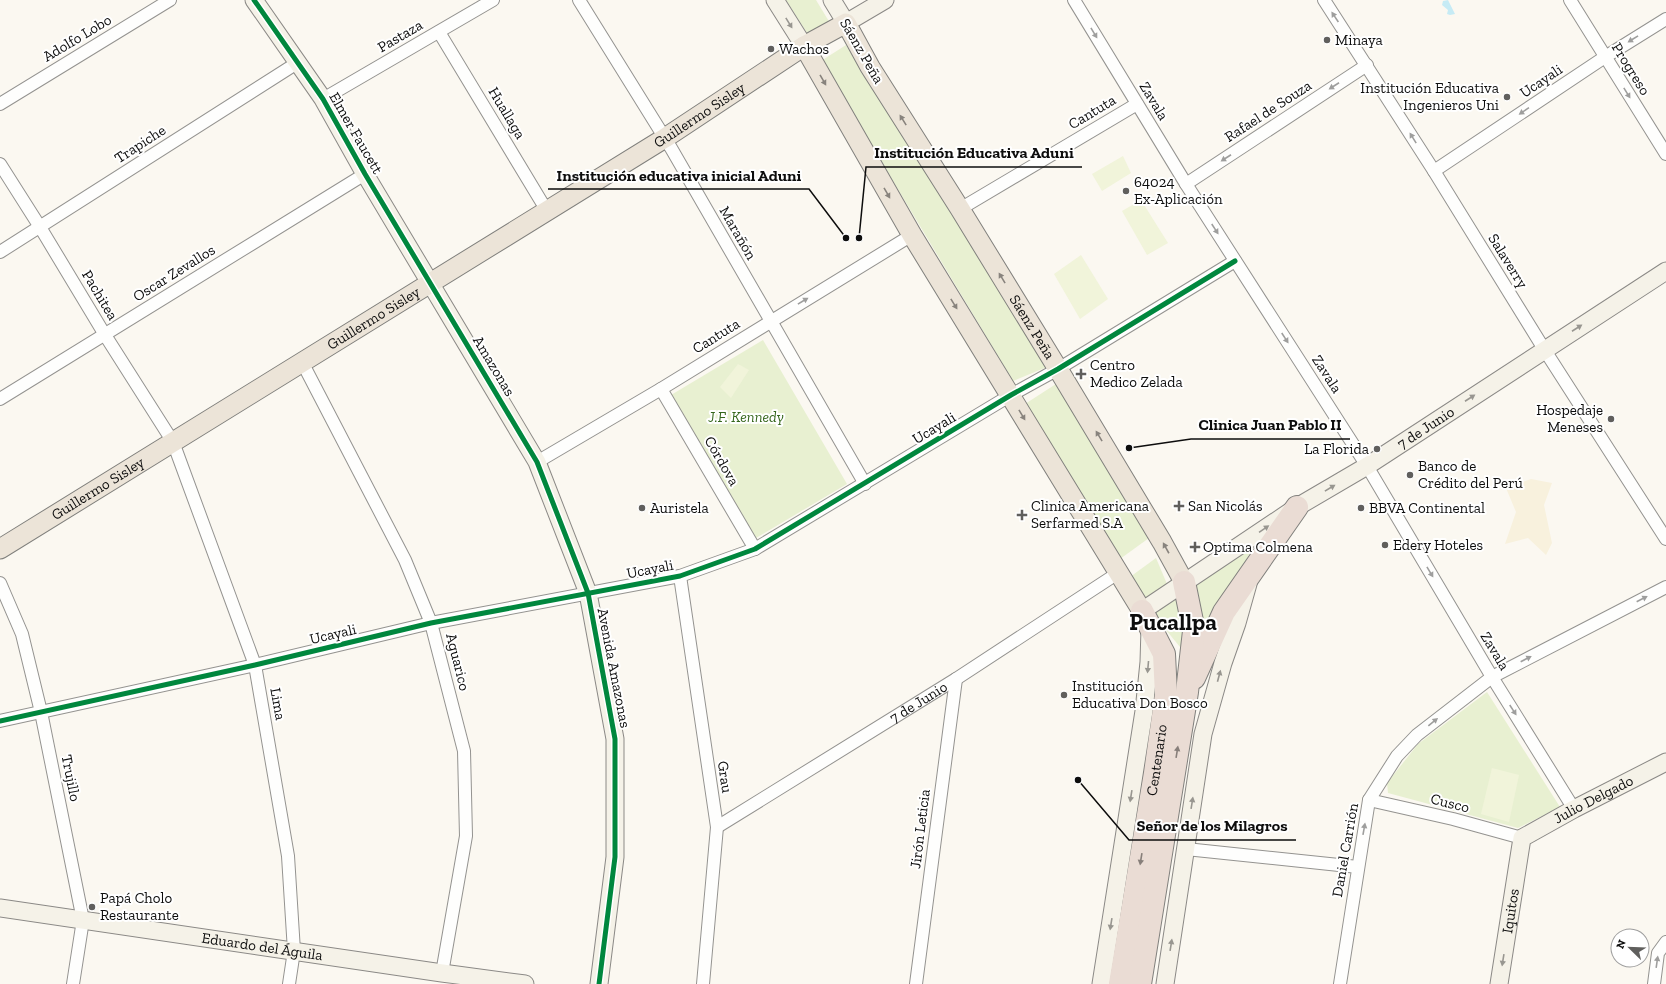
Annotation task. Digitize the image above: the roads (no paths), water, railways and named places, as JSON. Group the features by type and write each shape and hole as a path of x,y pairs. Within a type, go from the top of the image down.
{"highway":[{"path":"1187,692 1224,612 1297,507"},
{"name":"Sáenz Peña","path":"1184,582 1194,631 1187,692"},
{"name":"Centenario","path":"1120,984 1155,773 1166,694 1164,654 1146,620"},
{"name":"Centenario","path":"1140,984 1187,692"}],"main road":[{"name":"Guillermo Sisley","path":"0,549 665,138 804,46 846,23"},
{"name":"Sáenz Peña","path":"846,23 870,67 960,209 1058,369 1162,542 1184,582"},
{"path":"804,46 912,236 1146,620"}],"street":[{"name":"Adolfo Lobo","path":"0,104 170,0"},
{"name":"Elmer Faucett","path":"254,0 323,99 364,174 431,282"},
{"name":"Pastaza","path":"323,99 493,0"},
{"name":"Marañón","path":"579,0 665,138 865,484"},
{"path":"775,0 804,46"},
{"name":"Sáenz Peña","path":"832,0 846,23"},
{"path":"846,23 885,0"},
{"name":"Zavala","path":"1074,0 1186,184 1367,466 1492,677 1574,809"},
{"name":"Salaverry","path":"1324,0 1367,65 1544,349 1666,539"},
{"name":"Progreso","path":"1570,0 1666,154"},
{"name":"Ucayali","path":"1434,171 1605,57 1666,19"},
{"name":"Huallaga","path":"439,32 547,211"},
{"name":"Trapiche","path":"0,252 297,62"},
{"name":"Rafael de Souza","path":"1186,184 1367,65"},
{"name":"Cantuta","path":"960,209 1137,104"},
{"name":"Pachitea","path":"0,164 105,335 173,442"},
{"name":"Oscar Zevallos","path":"0,399 364,174"},
{"name":"Cantuta","path":"537,462 661,389 770,321 912,236"},
{"name":"Ucayali","path":"0,721 255,665 431,624 680,576 755,549 865,484 1010,395 1058,369 1235,261"},
{"name":"7 de Junio","path":"1146,620 1184,582 1297,507 1367,466 1544,349 1666,272"},
{"name":"Amazonas","path":"431,282 537,462"},
{"name":"Aguarico","path":"302,362 405,560 431,624 464,752 466,836 442,973"},
{"name":"Córdova","path":"661,389 755,549"},
{"name":"Lima","path":"173,442 255,665 288,856 294,951 289,984"},
{"name":"Avenida Amazonas","path":"537,462 588,593 615,739 615,857 599,984"},
{"path":"1165,984 1203,734 1223,663 1237,623 1252,571"},
{"name":"7 de Junio","path":"716,827 956,678 1118,573"},
{"name":"Grau","path":"680,576 716,827 703,984"},
{"name":"Trujillo","path":"0,583 22,634 41,712 83,920 73,984"},
{"name":"Daniel Carrión","path":"1340,984 1370,800 1397,756 1417,734 1492,677 1666,587"},
{"path":"1101,984 1144,711 1149,662 1146,620"},
{"name":"Jirón Leticia","path":"916,984 956,678"},
{"name":"Julio Delgado","path":"1522,838 1574,809 1666,762"},
{"name":"Cusco","path":"1370,800 1522,838"},
{"name":"Iquitos","path":"1499,984 1522,838"},
{"path":"1186,849 1358,867"},
{"name":"Eduardo del Águila","path":"0,908 525,984"},
{"path":"1654,984 1658,953 1666,942"}],"water":[{"path":"1448,0 1455,14 1447,14 1448,10 1442,5 1443,1"}],"place":[{"name":"Minaya","path":"1327,40"},
{"name":"Wachos","path":"771,49"},
{"name":"Institución Educativa Ingenieros Uni","path":"1507,97"},
{"name":"64024 Ex-Aplicación","path":"1126,191"},
{"name":"Institución educativa inicial Aduni","path":"846,238"},
{"name":"Institución Educativa Aduni","path":"859,238"},
{"name":"Centro Medico Zelada","path":"1081,374"},
{"name":"Hospedaje Meneses","path":"1611,419"},
{"name":"Clinica Juan Pablo II","path":"1129,448"},
{"name":"La Florida","path":"1377,449"},
{"name":"Banco de Crédito del Perú","path":"1410,475"},
{"name":"San Nicolás","path":"1179,506"},
{"name":"Auristela","path":"642,508"},
{"name":"BBVA Continental","path":"1361,508"},
{"name":"Clinica Americana Serfarmed S.A","path":"1022,515"},
{"name":"Edery Hoteles","path":"1385,545"},
{"name":"Optima Colmena","path":"1195,547"},
{"name":"Institución Educativa Don Bosco","path":"1064,695"},
{"name":"Señor de los Milagros","path":"1078,780"},
{"name":"Papá Cholo Restaurante","path":"92,907"}],"district":[{"name":"Pucallpa","path":"1173,622"}],"park label":[{"name":"J.F. Kennedy","path":"746,417"}]}
